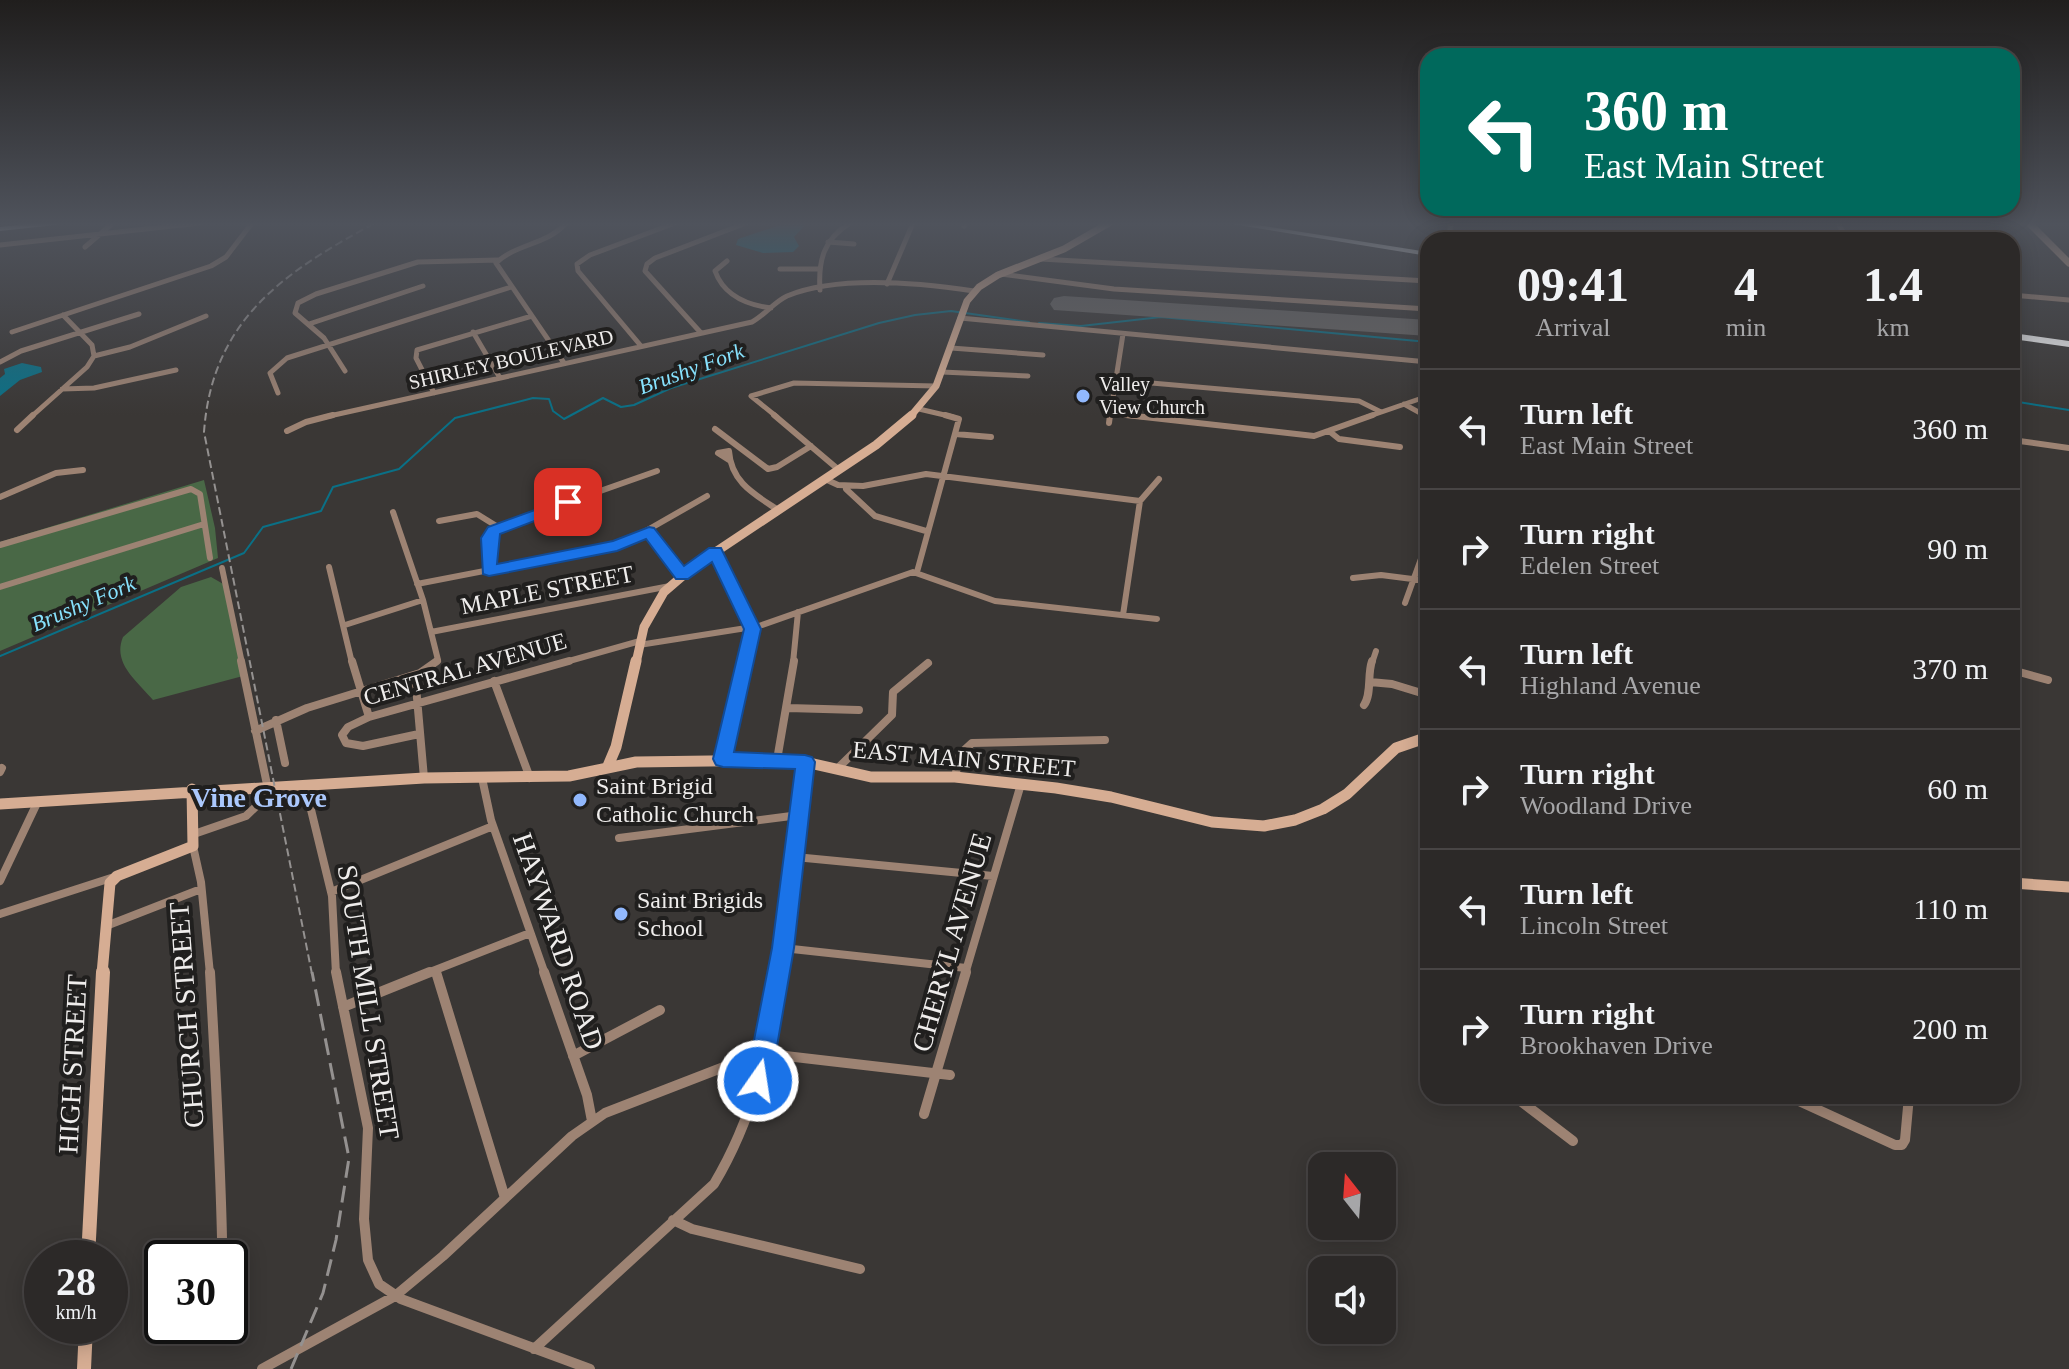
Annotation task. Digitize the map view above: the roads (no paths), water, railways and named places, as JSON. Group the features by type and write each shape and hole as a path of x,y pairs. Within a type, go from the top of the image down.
{"highway":[{"path":"2020,335 2069,342"}],"main road":[{"path":"608,766 616,747 639,643 652,608 682,575 888,436 919,409 936,386 962,314 974,291 981,287"},
{"name":"EAST MAIN STREET","path":"0,804 192,789 424,778 576,776 608,766 636,762 723,759 805,762 871,777 955,777 1021,784 1111,797 1212,822 1264,826 1295,820 1323,809 1347,794 1388,753 1420,739"},
{"name":"CHURCH STREET","path":"192,789 194,840"},
{"path":"117,876 194,840"},
{"name":"HIGH STREET","path":"89,1240 106,926 110,883 117,876"},
{"path":"2020,884 2069,887"},
{"path":"84,1369 85,1344"}],"street":[{"path":"12,332 148,287"},
{"path":"339,287 316,294 295,308 295,313 328,345 345,371"},
{"path":"309,324 420,287"},
{"path":"278,393 270,375 276,364 295,355 511,287 564,363"},
{"path":"591,287 641,346"},
{"path":"659,287 701,333"},
{"path":"726,287 739,301 754,307 771,308"},
{"name":"SHIRLEY BOULEVARD","path":"287,431 306,422 752,322 788,295 855,287"},
{"name":"SHIRLEY BOULEVARD","path":"923,287 974,291"},
{"path":"1098,287 1420,308"},
{"path":"2020,296 2069,300"},
{"path":"0,362 79,332 139,314"},
{"path":"962,314 1123,334 1420,361"},
{"path":"17,430 87,367 94,356 92,345 63,315"},
{"path":"94,356 130,347 206,316"},
{"path":"434,393 416,353 423,347 532,316"},
{"path":"473,332 500,378"},
{"path":"1109,423 1123,334"},
{"path":"951,348 1043,355"},
{"path":"62,389 94,388 176,370"},
{"path":"942,372 1028,376"},
{"path":"1117,380 1359,401 1381,412"},
{"path":"839,470 751,396 794,383 936,386"},
{"path":"1112,414 1304,436 1329,431 1420,399"},
{"path":"1404,404 1420,413"},
{"path":"919,409 958,417 917,572 995,601 1157,619"},
{"path":"715,429 731,438 766,469 781,465 811,446"},
{"path":"1329,431 1339,439 1400,447"},
{"path":"955,434 991,437"},
{"path":"2020,441 2069,448"},
{"path":"729,460 749,492 778,510"},
{"path":"0,497 56,473 83,470"},
{"path":"489,570 489,538 498,527 657,471"},
{"path":"845,489 912,474 1140,501"},
{"path":"825,479 845,489 875,516 926,531"},
{"path":"1123,615 1140,501 1159,479"},
{"path":"0,545 191,489 200,494 210,558"},
{"path":"417,584 617,546 649,532 707,496"},
{"path":"255,731 276,720 415,675 435,664 438,657 423,600 393,512"},
{"path":"439,521 477,514 498,527"},
{"path":"0,587 204,524"},
{"path":"649,532 682,575"},
{"path":"715,552 752,627 752,640 723,759"},
{"path":"1405,603 1420,560"},
{"path":"329,567 359,691 369,717"},
{"path":"194,840 257,809 268,797 272,786 255,731 222,568"},
{"name":"CENTRAL AVENUE","path":"419,734 363,746 343,741 343,732 348,727 369,717 639,643 752,627 917,572"},
{"path":"1353,578 1360,575 1420,579"},
{"name":"MAPLE STREET","path":"431,632 670,586"},
{"path":"345,625 423,600"},
{"path":"777,760 788,708 798,612"},
{"path":"1364,705 1368,700 1368,673 1376,651"},
{"path":"836,769 892,715 894,689 928,663"},
{"path":"2020,672 2048,680"},
{"path":"415,675 415,704 424,778"},
{"path":"494,681 530,778"},
{"path":"1370,682 1392,684 1420,693"},
{"path":"788,708 859,710"},
{"path":"276,720 285,763"},
{"path":"955,777 960,754 972,743 1105,740"},
{"path":"534,1349 714,1184 728,1166 744,1126 766,1053 783,948 805,762"},
{"name":"HAYWARD ROAD","path":"482,778 493,826 587,1095 592,1121"},
{"name":"CHERYL AVENUE","path":"924,1114 1021,784"},
{"name":"SOUTH MILL STREET","path":"305,785 331,892 334,963 368,1128 364,1219 368,1260 379,1284 395,1296"},
{"path":"0,881 38,801"},
{"path":"619,838 799,815"},
{"path":"331,892 493,826"},
{"name":"CHURCH STREET","path":"194,840 201,889 220,1134 222,1238"},
{"path":"795,857 993,876"},
{"path":"0,914 117,876"},
{"path":"106,926 201,889"},
{"path":"343,1007 530,933"},
{"path":"783,948 966,968"},
{"path":"436,971 505,1198"},
{"path":"573,1056 660,1010"},
{"path":"262,1369 395,1296 592,1121 722,1066 766,1053 950,1075"},
{"path":"1524,1104 1573,1141"},
{"path":"1805,1104 1895,1145 1902,1145 1905,1140 1908,1104"},
{"path":"673,1220 692,1229 860,1269"},
{"path":"395,1296 590,1369"}],"water":[{"path":"22,363 41,367 42,372 20,380 0,396 0,378 5,374 4,369"}],"waterway":[{"name":"Brushy Fork","path":"0,656 244,553 263,527 321,511 333,487 399,469 455,418 533,398 549,399 553,411 564,419 603,398 621,407 634,405 671,388 879,323 915,315 951,311 1029,322"},
{"name":"Brushy Fork","path":"1039,323 1081,326 1161,317 1420,341"},
{"name":"Brushy Fork","path":"2020,402 2069,410"}],"railway":[{"path":"277,287 258,304 221,359 210,393 204,432 312,974"},
{"path":"291,1369 323,1293 336,1240 349,1158 312,972"}],"place":[{"name":"Valley View Church","path":"1083,396"},
{"name":"Saint Brigid Catholic Church","path":"580,800"},
{"name":"Saint Brigids School","path":"621,914"}],"district":[{"name":"Vine Grove","path":"259,797"}]}
